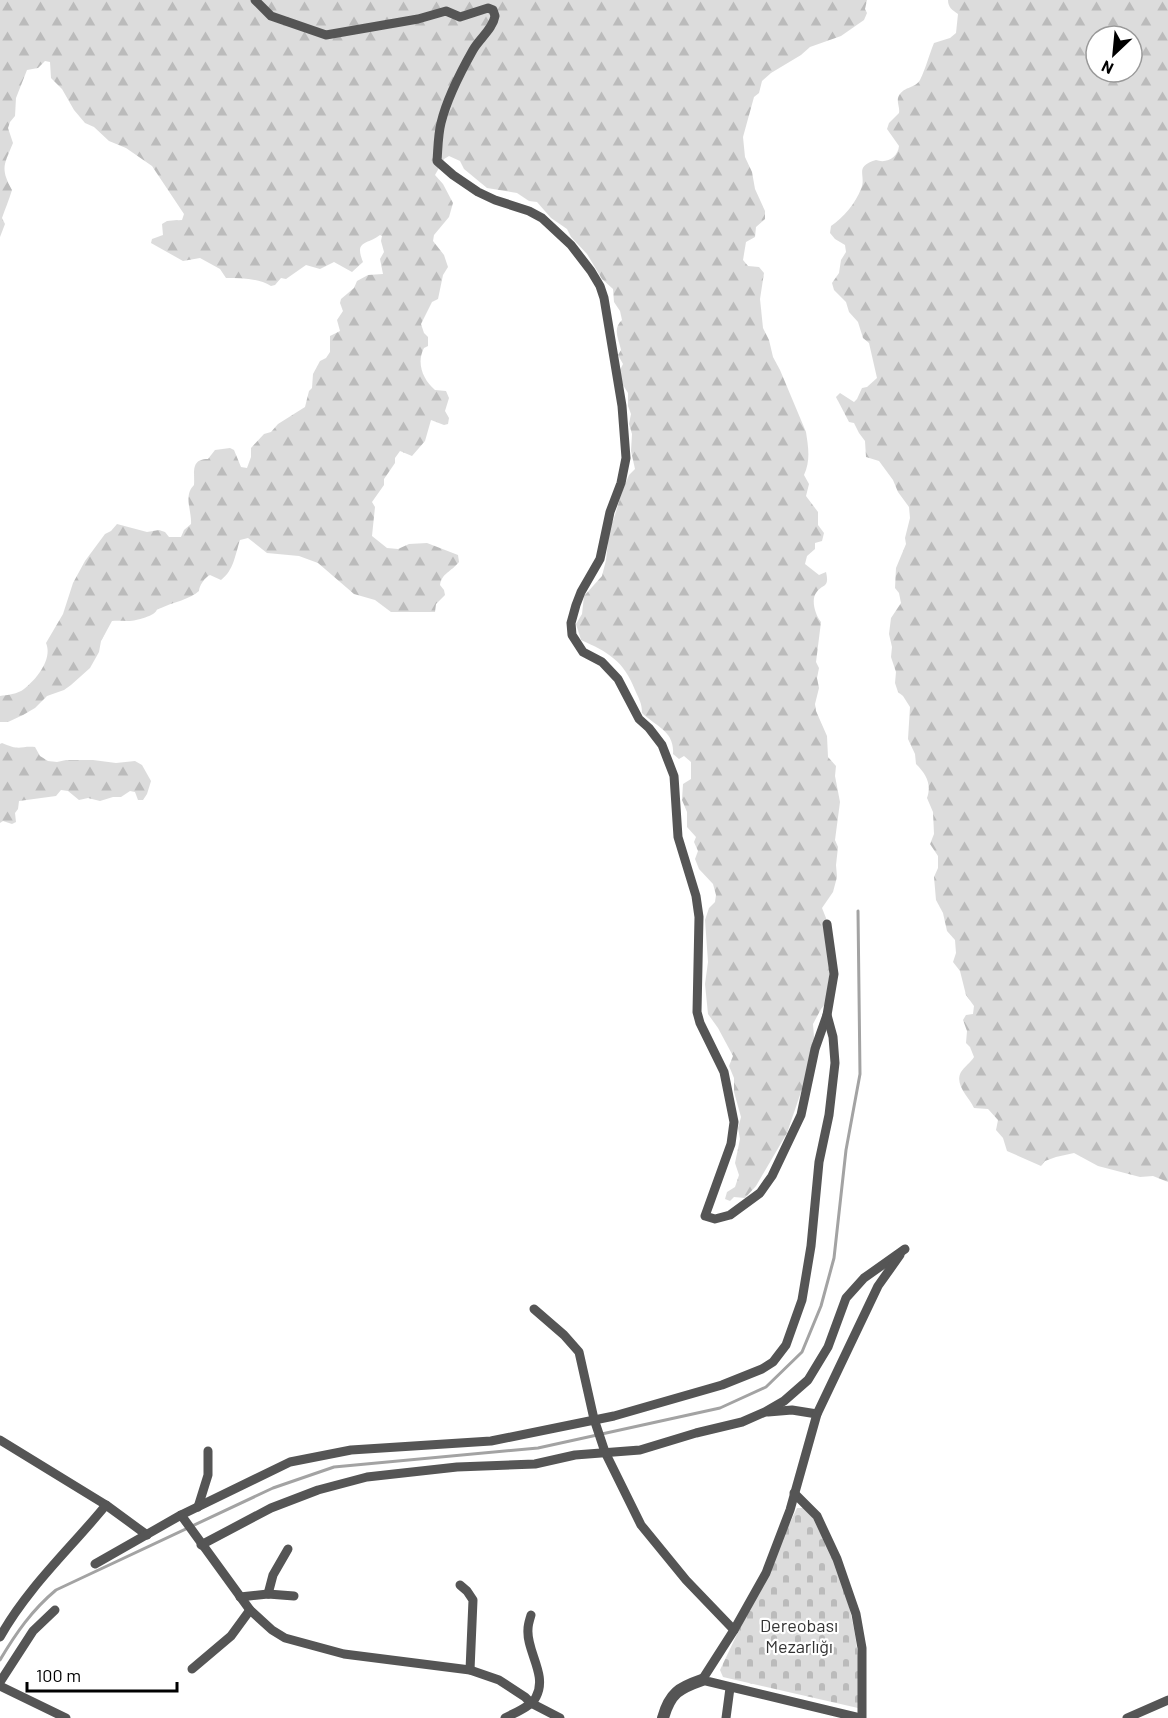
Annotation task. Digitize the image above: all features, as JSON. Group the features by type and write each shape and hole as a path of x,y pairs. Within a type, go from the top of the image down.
{"street":[{"path":"255,0 271,16 326,34 418,19 446,11 460,17 488,8 493,10 495,16 492,26 476,44 448,101 440,124 437,161 478,192 530,211 542,218 571,245 600,286 611,329 615,373 622,406 626,458 621,483 610,512 600,559 581,591 571,623 576,642 584,652 602,662 618,679 639,719 650,728 662,745 674,776 678,837 696,896 699,917 697,1012 724,1072 734,1122 731,1144 705,1216 715,1219 730,1215 760,1193 772,1176 801,1115 815,1049 827,1015 834,974 827,924"},
{"path":"95,1564 181,1515 290,1462 351,1450 491,1441 614,1416 722,1385 745,1377 773,1362 786,1345 802,1300 808,1269 819,1162 829,1115 835,1064 833,1037 827,1015"},
{"path":"201,1545 271,1508 318,1490 367,1477 457,1467 536,1464 575,1455 640,1450 742,1422 765,1413 784,1401 808,1380 828,1347 846,1298 864,1278 905,1249 878,1286 817,1414 790,1510 766,1573 702,1680"},
{"path":"534,1309 564,1335 579,1352 594,1419 605,1452 641,1525 686,1580 734,1630"},
{"path":"765,1413 792,1410 817,1414"},
{"path":"0,1440 106,1505 147,1535"},
{"path":"198,1507 208,1475 208,1451"},
{"path":"663,1718 670,1698 681,1687 702,1680 861,1718 862,1648 856,1614 837,1559 817,1516 794,1493"},
{"path":"0,1637 38,1581 106,1505"},
{"path":"181,1515 250,1610 272,1630 285,1638 344,1654 470,1670 499,1680 531,1703 561,1718"},
{"path":"268,1594 273,1575 288,1549"},
{"path":"460,1585 473,1600 470,1670"},
{"path":"240,1597 268,1594 294,1596"},
{"path":"0,1682 33,1631 55,1610"},
{"path":"192,1669 231,1636 250,1610"},
{"path":"505,1718 537,1697 539,1684 537,1664 528,1629 531,1615"},
{"path":"0,1686 66,1718"},
{"path":"726,1718 730,1688"},
{"path":"1127,1718 1168,1700"}],"green space":[{"path":"0,0 867,0 865,9 867,13 864,20 841,36 810,47 762,81 759,93 754,97 743,137 745,157 765,211 765,219 756,227 755,237 746,242 743,260 748,266 759,267 764,273 760,299 763,328 773,357 806,432 808,458 804,475 809,484 806,496 818,512 818,525 824,533 822,541 815,543 815,549 807,556 805,564 819,575 826,572 827,577 826,583 818,590 814,600 815,612 821,622 816,662 819,668 817,678 819,688 815,704 827,736 828,757 836,766 835,776 840,802 835,840 838,847 837,877 833,892 822,908 826,918 831,963 826,1003 813,1024 815,1051 787,1133 756,1186 745,1198 734,1197 730,1201 725,1199 727,1192 735,1187 739,1175 735,1163 740,1139 738,1128 741,1117 734,1092 734,1078 729,1066 733,1056 708,1014 705,984 708,962 705,920 709,908 715,902 716,895 713,884 699,869 695,859 698,851 694,842 696,837 687,827 687,812 682,800 683,784 691,779 691,762 684,756 679,759 673,754 673,746 667,734 642,713 640,701 626,672 607,653 581,640 576,624 582,614 584,596 602,576 610,524 629,475 635,469 631,451 632,434 629,424 631,414 628,406 628,393 619,372 623,364 618,355 621,350 617,327 622,320 620,311 614,302 613,289 602,279 587,254 571,237 567,229 551,218 537,202 529,201 517,193 487,188 464,169 460,161 449,156 444,159 435,175 443,184 453,203 449,217 434,235 433,241 444,255 448,267 443,275 438,299 432,302 421,324 428,337 428,346 424,348 421,365 424,376 431,386 435,390 446,391 449,398 445,411 449,418 448,424 444,425 431,420 425,441 412,456 400,451 395,458 395,463 384,479 384,485 372,502 375,507 372,536 387,548 398,549 409,544 427,543 458,555 459,562 441,581 440,585 445,595 436,604 435,612 391,612 375,600 354,594 318,563 299,556 267,553 248,538 240,540 231,567 221,580 210,575 203,582 199,591 153,614 130,621 112,621 90,668 64,690 47,696 35,708 8,722 0,722 0,696 22,691 42,669 47,656 46,643 63,614 73,583 85,561 105,534 117,524 147,532 159,530 165,532 169,537 181,537 184,530 191,524 188,499 194,485 194,472 198,461 208,459 215,450 230,448 234,450 241,467 247,468 251,448 264,434 271,432 278,424 305,407 312,388 313,374 320,361 330,352 330,336 340,331 337,320 343,311 341,299 354,288 357,281 368,275 383,274 380,259 384,252 380,235 361,246 363,262 352,272 334,262 320,269 306,265 271,286 255,280 226,278 220,269 200,258 183,261 151,243 152,239 163,235 162,224 167,221 182,220 184,214 152,166 126,148 109,141 94,127 85,123 74,110 62,89 51,78 50,62 45,61 38,68 27,70 16,98 15,116 8,128 13,143 5,171 12,190 2,218 5,224 0,237"},
{"path":"948,0 1168,0 1168,1182 1153,1176 1140,1177 1098,1166 1074,1153 1045,1161 1041,1166 1007,1151 1003,1138 996,1130 998,1120 988,1109 974,1108 959,1082 961,1072 974,1057 966,1043 967,1031 963,1020 966,1015 973,1014 974,1006 966,995 960,971 953,962 956,953 955,940 947,931 943,913 936,900 934,877 938,868 938,856 930,844 934,834 933,812 927,798 928,784 925,775 916,764 915,754 908,739 910,707 898,692 895,683 896,672 891,657 892,647 889,634 891,618 901,603 899,593 895,588 896,568 906,544 905,538 910,518 909,507 879,461 866,457 865,441 854,423 849,422 836,397 840,393 854,402 862,388 867,387 877,378 869,343 863,338 858,322 849,312 846,302 834,290 832,283 839,273 841,260 846,252 845,245 830,233 831,226 849,210 859,195 865,166 876,160 888,160 897,153 899,146 887,129 889,123 899,113 898,98 905,89 920,80 934,43 950,38 956,33 958,14 951,8"},
{"path":"0,744 16,748 35,747 40,756 48,761 93,760 116,763 135,761 142,765 151,781 143,800 138,800 135,792 130,791 121,797 100,801 88,798 79,800 68,791 61,790 56,796 19,801 15,813 16,822 12,824 3,821 0,823"},
{"name":"Dereobası Mezarlığı","path":"797,1508 807,1508 817,1525 834,1561 847,1598 858,1657 858,1708 723,1677 720,1670"}],"waterway":[{"path":"0,1660 25,1622 56,1590 273,1488 334,1467 538,1448 720,1408 766,1387 802,1352 821,1306 834,1258 846,1150 860,1074 858,911"}]}
